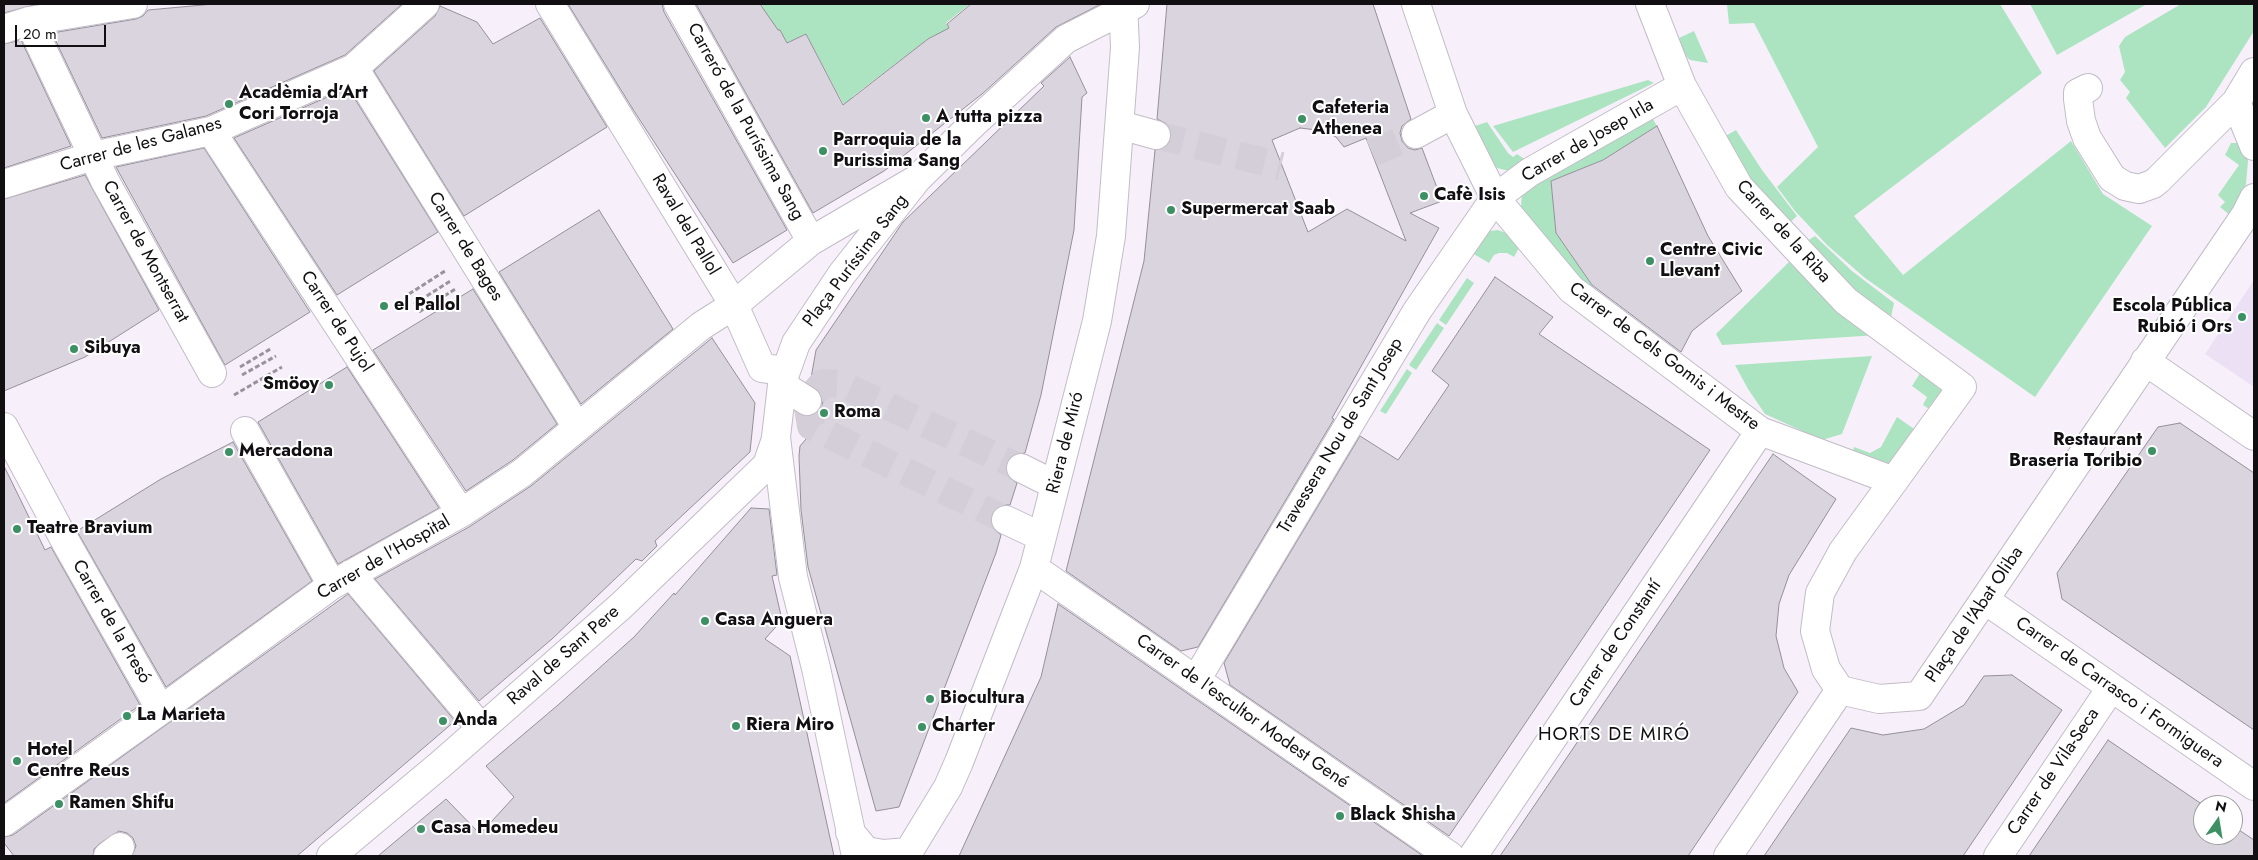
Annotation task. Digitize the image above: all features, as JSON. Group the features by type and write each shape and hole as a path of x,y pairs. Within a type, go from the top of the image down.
{"street":[{"path":"16,25 132,4"},
{"name":"Carrer de les Galanes","path":"4,184 93,156 211,131 354,68 425,4"},
{"name":"Carreró de la Puríssima Sang","path":"678,4 811,241"},
{"name":"Carrer de Cels Gomis i Mestre","path":"1416,4 1454,114 1495,198 1570,290 1760,431 1894,481"},
{"name":"Carrer de la Riba","path":"1650,4 1682,86 1739,187 1846,301 1962,387 1894,481"},
{"name":"Riera de Miró","path":"908,854 948,786 1034,568 1042,537 1097,321 1111,236 1127,5"},
{"name":"Plaça Puríssima Sang","path":"784,378 796,343 842,274 917,179 973,124 1066,39 1127,5"},
{"name":"Raval del Pallol","path":"551,6 734,305 762,368 784,378"},
{"name":"Carrer de Montserrat","path":"16,25 93,156 228,374"},
{"name":"Carrer de Bages","path":"354,68 576,427"},
{"path":"2088,88 2078,93 2081,121 2087,138 2112,178 2125,186 2139,189 2158,180 2237,99 2254,72"},
{"name":"Carrer de Josep Irla","path":"1495,198 1530,172 1682,86"},
{"path":"2237,99 2254,146"},
{"path":"1416,134 1454,114"},
{"path":"1120,125 1156,135"},
{"name":"Carrer de Pujol","path":"211,131 461,513"},
{"name":"Carrer de l'Hospital","path":"4,822 341,580 461,513 522,473 701,326 734,305 811,241 917,179"},
{"name":"Travessera Nou de Sant Josep","path":"1196,680 1417,311 1495,198"},
{"name":"Plaça de l'Abat Oliba","path":"1840,690 1879,699 1920,696 2246,214 2254,198"},
{"path":"2146,360 2254,436"},
{"path":"784,378 807,401"},
{"path":"784,378 776,437 793,577 816,668 853,844 866,851 883,854 908,854"},
{"name":"Carrer de la Presó","path":"4,428 64,539 162,710"},
{"path":"244,431 341,580 481,728"},
{"name":"Carrer de Constantí","path":"1474,856 1760,431"},
{"name":"Raval de Sant Pere","path":"331,856 622,605 767,465 776,437"},
{"path":"1021,468 1055,484"},
{"path":"1728,856 1840,690 1826,670 1815,631 1820,593 1843,551 1894,481"},
{"path":"1006,520 1042,537"},
{"name":"Carrer de l'escultor Modest Gené","path":"1034,568 1450,856"},
{"name":"Carrer de Carrasco i Formiguera","path":"1985,600 2254,786"},
{"name":"Carrer de Vila-Seca","path":"1998,856 2111,688"}],"path":[{"path":"409,294 470,256"},
{"path":"414,304 454,280"},
{"path":"419,312 459,287"},
{"path":"228,374 272,348"},
{"path":"228,374 276,356"},
{"path":"227,399 282,367"}],"shaded area":[{"name":"Escola Pública Rubió i Ors","path":"2254,280 2254,387 2205,354"}],"green space":[{"path":"760,4 970,4 946,23 953,35 936,35 928,39 852,97 855,103 846,109 806,34 787,43 780,30 770,33 759,18 763,7"},
{"path":"1727,4 2000,4 2042,73 1854,216 1903,275 2071,141 2103,194 2152,226 2035,397 1865,278 1827,245 1795,211 1777,187 1818,147 1754,23 1729,24"},
{"path":"2030,4 2147,4 2057,55"},
{"path":"2181,4 2254,4 2254,31 2206,107 2165,148 2126,98 2130,92 2120,80 2125,72 2119,46 2125,37"},
{"path":"1694,31 1708,63 1690,60 1683,53 1677,39"},
{"path":"1648,80 1654,83 1513,152 1493,126"},
{"path":"1651,116 1657,126 1603,160 1551,181 1556,233 1593,287 1679,357 1588,290 1521,207 1522,192"},
{"path":"1487,122 1508,153 1513,157 1517,154 1526,160 1509,171 1489,166 1466,129"},
{"path":"1736,130 1762,170 1797,216 1785,227 1749,181 1722,138"},
{"path":"2231,143 2239,143 2247,155 2248,161 2246,184 2231,216 2220,207 2225,202 2218,195 2239,165 2225,155"},
{"path":"1498,230 1506,233 1521,244 1514,257 1507,253 1499,253 1494,255 1489,263 1472,253 1484,234"},
{"path":"1815,236 1852,271 1894,303 1891,317 1889,318 1854,292 1802,244"},
{"path":"1789,262 1837,307 1878,335 1722,345 1716,334"},
{"path":"1467,278 1474,283 1446,325 1439,320"},
{"path":"1437,323 1444,328 1416,370 1409,365"},
{"path":"1872,356 1842,434 1822,440 1765,414 1735,365"},
{"path":"1924,367 1942,388 1941,397 1934,412 1923,405 1927,397 1912,386"},
{"path":"1407,369 1412,373 1386,414 1380,411"},
{"path":"1897,417 1917,431 1888,466 1852,456 1854,447 1870,453 1881,447"}],"building":[{"path":"4,4 38,4 4,13"},
{"path":"214,4 402,4 345,55 206,116 102,138 52,33 136,19 143,16 148,10"},
{"path":"568,4 662,4 664,12 787,230 733,263 634,111"},
{"path":"696,4 760,4 778,30 780,30 787,43 806,34 843,105 928,39 949,28 947,24 971,4 1101,4 1056,27 982,94 884,171 813,213"},
{"path":"1167,4 1373,4 1411,119 1402,126 1400,133 1402,141 1408,148 1415,150 1422,148 1442,201 1410,213 1439,228 1332,418 1334,419 1198,647 1181,651 1066,571 1144,261 1155,150 1167,146 1171,139 1171,131 1167,124 1157,119","holes":["1300,128 1325,131 1336,137 1344,147 1366,138 1406,241 1347,209 1308,232 1272,140"]},
{"path":"440,6 477,22 493,44 540,18 607,127 464,216 374,71 435,16"},
{"path":"21,40 71,146 4,168 4,44"},
{"path":"1070,57 1087,93 1082,97 1074,230 1041,395 1025,453 1013,455 1007,461 1005,468 1008,476 1017,483 1010,505 998,507 992,514 990,521 993,528 1001,535 996,553 899,807 876,811 808,567 801,510 799,456 800,446 813,431 804,423 805,416 815,415 820,410 823,402 821,393 810,384 816,350 903,222 1044,86 1041,83"},
{"path":"348,88 438,232 337,295 234,138"},
{"name":"Centre Civic Llevant","path":"1657,126 1708,236 1742,291 1692,331 1681,352 1592,285 1556,233 1551,181 1603,160"},
{"path":"204,148 310,312 225,365 116,167"},
{"path":"85,175 159,310 85,357 4,391 4,199"},
{"path":"599,210 673,329 581,404 499,272"},
{"path":"1495,277 1553,317 1539,334 1710,450 1449,836 1230,685 1224,663 1360,436 1398,460 1449,385 1432,371"},
{"path":"473,289 557,424 513,460 466,491 373,350"},
{"path":"712,338 755,403 750,452 655,541 657,546 642,561 636,559 552,639 479,701 375,579 469,527 531,486"},
{"path":"347,367 439,508 338,564 258,422"},
{"path":"2180,423 2254,473 2254,730 2062,599 2057,573 2158,427"},
{"path":"233,442 312,581 166,687 77,531 161,479"},
{"path":"1773,454 1836,499 1789,575 1779,604 1776,636 1784,668 1798,692 1688,856 1500,856"},
{"path":"4,466 45,550 51,547 140,705 4,803"},
{"path":"751,508 769,509 777,575 772,576 782,620 765,639 790,656 834,856 378,856 446,799 480,834 514,797 486,766 634,637 674,593 675,595"},
{"path":"348,594 455,721 297,856 132,856 136,846 133,838 127,833 119,831 99,844 94,849 93,856 14,856 4,843 4,837 13,835"},
{"path":"1058,604 1423,856 959,856 1041,677"},
{"path":"2012,675 2062,710 1963,856 1764,856 1851,728 1883,735 1924,729 1964,705 1984,676"},
{"path":"2108,740 2193,798 2193,845 2243,845 2243,833 2254,840 2254,856 2029,856"}],"tunnel":[{"path":"1372,153 1416,134"},
{"path":"1156,135 1281,166"},
{"path":"1006,520 811,426 807,401 823,383 840,384 1021,468"}],"place":[{"name":"Acadèmia d’Art Cori Torroja","path":"229,104"},
{"name":"A tutta pizza","path":"926,118"},
{"name":"Cafeteria Athenea","path":"1302,119"},
{"name":"Parroquia de la Purissima Sang","path":"823,151"},
{"name":"Cafè Isis","path":"1424,196"},
{"name":"Supermercat Saab","path":"1171,210"},
{"name":"Centre Civic Llevant","path":"1650,261"},
{"name":"el Pallol","path":"384,306"},
{"name":"Escola Pública Rubió i Ors","path":"2242,317"},
{"name":"Sibuya","path":"74,349"},
{"name":"Smöoy","path":"329,385"},
{"name":"Roma","path":"824,413"},
{"name":"Restaurant Braseria Toribio","path":"2152,451"},
{"name":"Mercadona","path":"229,452"},
{"name":"Teatre Bravium","path":"17,529"},
{"name":"Casa Anguera","path":"705,621"},
{"name":"Biocultura","path":"930,699"},
{"name":"La Marieta","path":"127,716"},
{"name":"Anda","path":"443,721"},
{"name":"Riera Miro","path":"736,726"},
{"name":"Charter","path":"922,727"},
{"name":"Hotel Centre Reus","path":"17,761"},
{"name":"Ramen Shifu","path":"59,804"},
{"name":"Black Shisha","path":"1340,816"},
{"name":"Casa Homedeu","path":"421,829"}],"district":[{"name":"HORTS DE MIRÓ","path":"1614,735"}]}
